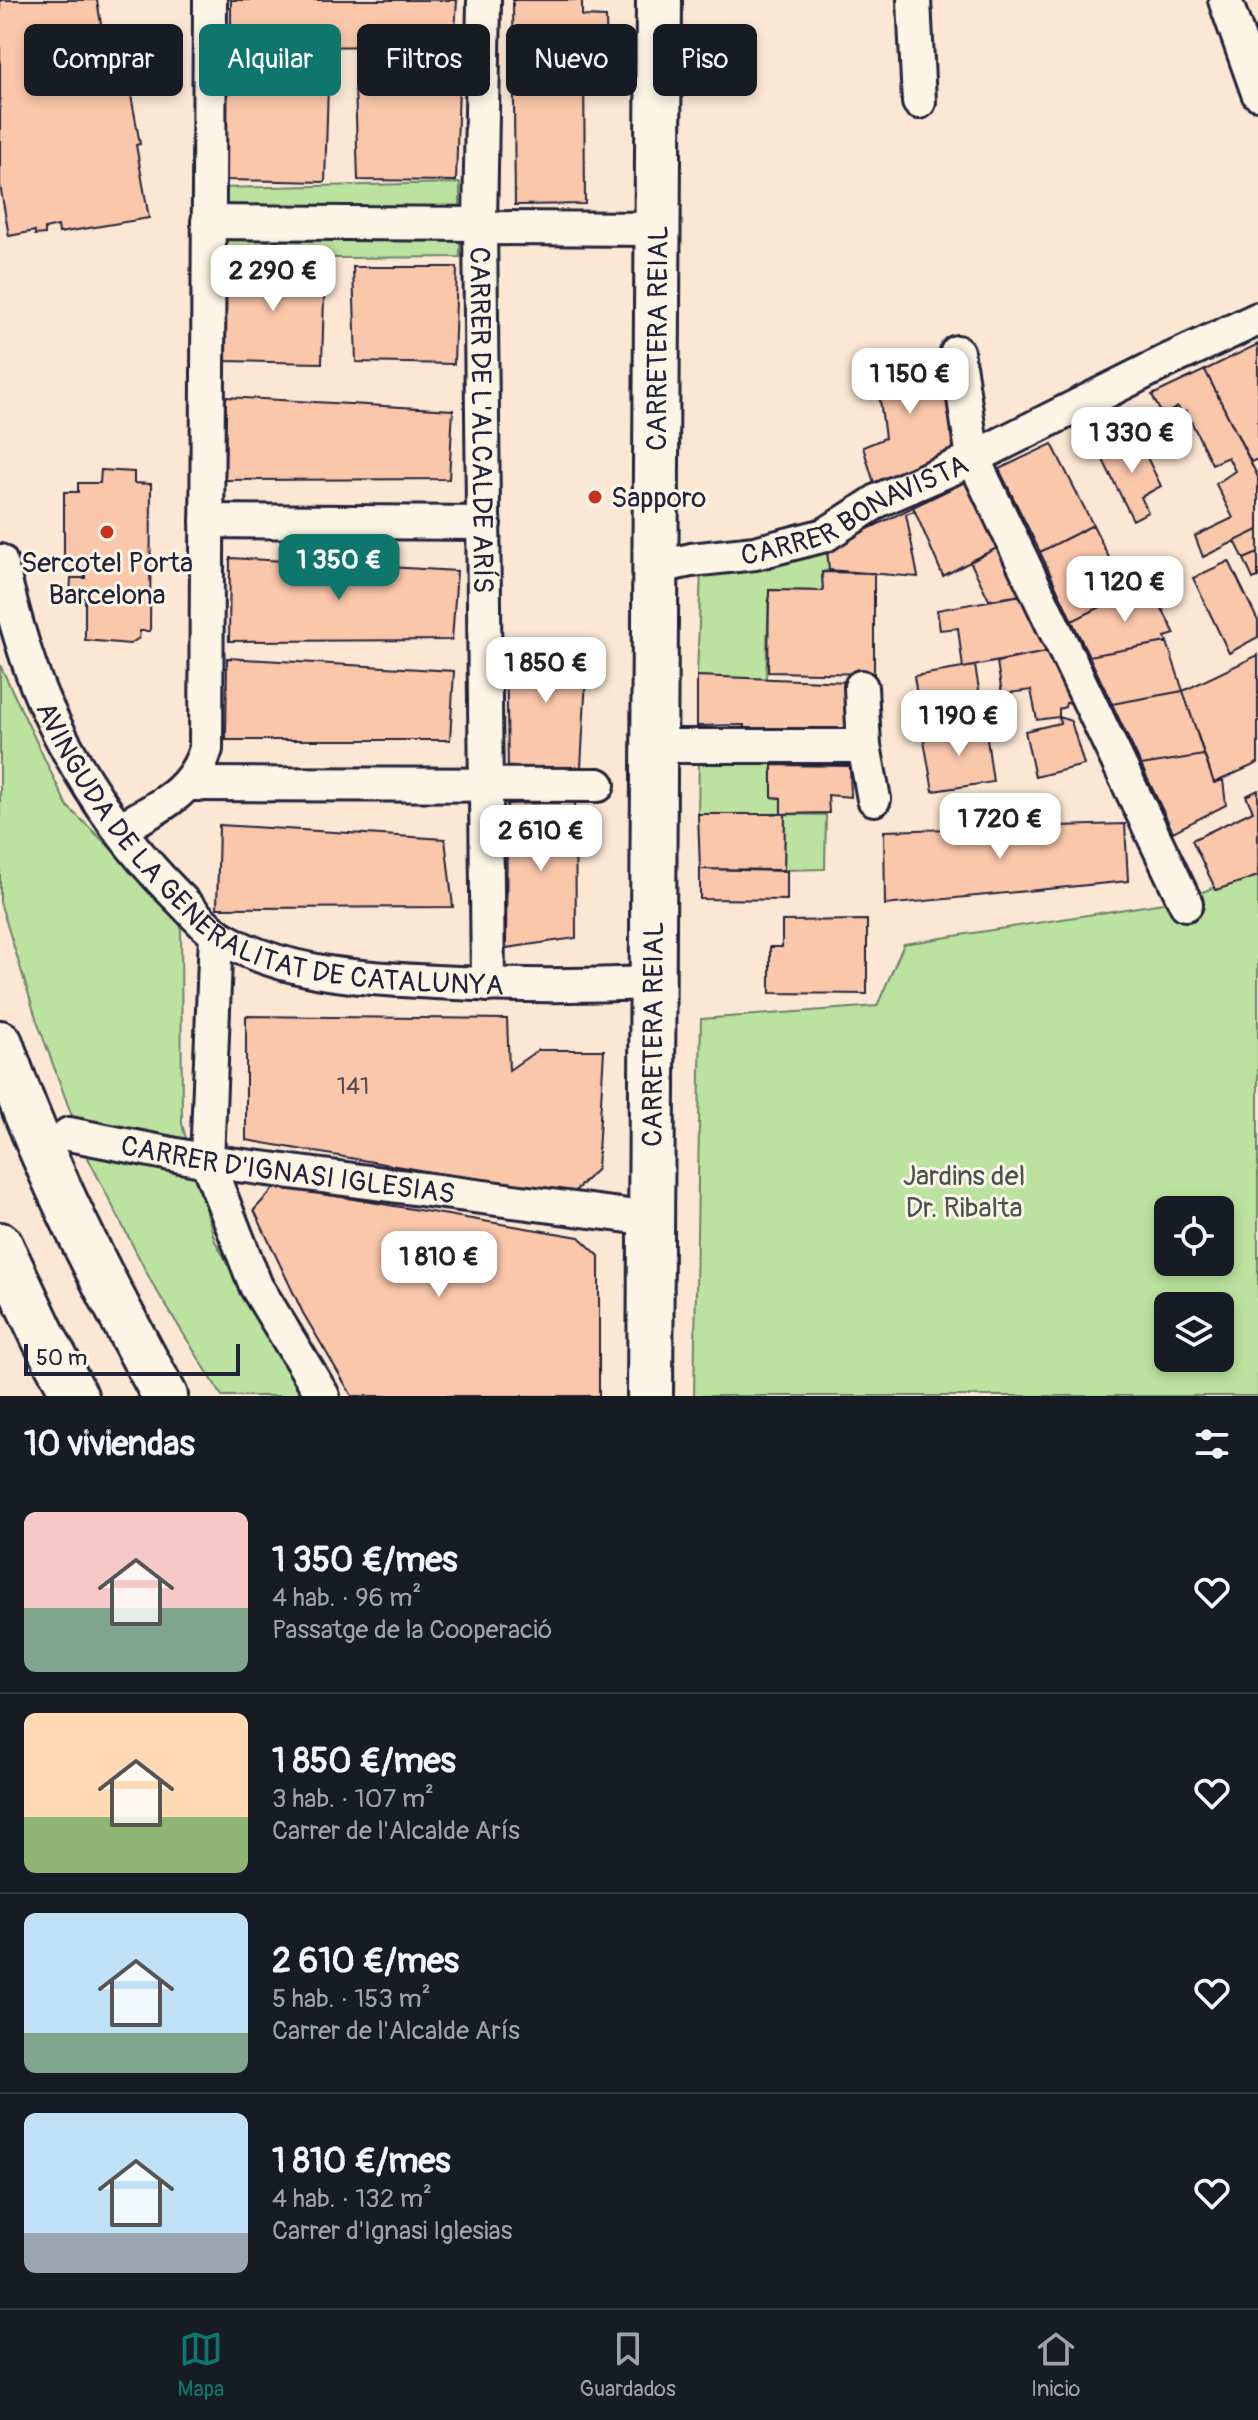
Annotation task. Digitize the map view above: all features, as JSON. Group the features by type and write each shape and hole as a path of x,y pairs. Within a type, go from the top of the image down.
{"main road":[{"name":"CARRETERA REIAL","path":"650,1396 659,0"},
{"path":"0,1043 58,1187 122,1318 165,1396"},
{"path":"0,1245 75,1396"}],"street":[{"path":"120,829 189,784 200,767 206,749 210,0"},
{"name":"CARRER DE L'ALCALDE ARÍS","path":"484,0 480,226 488,985"},
{"path":"914,0 919,102"},
{"path":"1225,0 1258,93"},
{"path":"208,222 657,229"},
{"name":"CARRER BONAVISTA","path":"655,568 691,560 755,553 825,535 879,500 973,458 1258,319"},
{"path":"957,352 973,458 1186,904"},
{"path":"207,521 484,523"},
{"name":"AVINGUDA DE LA GENERALITAT DE CATALUNYA","path":"0,561 17,625 43,698 77,768 158,877 216,934 271,960 353,978 488,985 653,983"},
{"path":"861,687 864,746 874,799"},
{"path":"654,746 864,746"},
{"path":"189,784 598,785"},
{"path":"216,934 207,1161 256,1286 323,1396"},
{"name":"CARRER D'IGNASI IGLESIAS","path":"69,1134 207,1161 651,1219"}],"green space":[{"path":"460,183 460,257 220,259 217,188"},
{"path":"827,549 829,570 822,572 823,591 769,590 766,680 697,676 701,570 783,561"},
{"path":"0,665 67,806 181,916 182,1124 215,1241 303,1396 222,1396 152,1283 86,1154 37,1021 0,902"},
{"path":"699,759 850,760 850,766 772,765 772,797 781,798 781,814 698,814"},
{"path":"785,814 826,815 825,869 784,870"},
{"name":"Jardins del Dr. Ribalta","path":"1258,870 1258,1396 694,1396 701,1019 877,1006 904,944 1182,900"}],"building":[{"path":"0,0 97,0 101,24 24,24 24,96 131,96 149,218 59,233 58,226 45,229 45,234 35,235 35,231 9,236 0,185"},
{"path":"231,0 457,0 455,24 357,24 357,46 341,47 341,24 231,24"},
{"path":"513,0 582,0 582,16 606,17 606,24 513,24"},
{"path":"355,85 357,96 459,96 456,181 358,180"},
{"path":"224,96 328,96 325,182 227,180"},
{"path":"514,96 584,96 585,204 515,205"},
{"path":"325,265 322,363 224,361 221,266"},
{"path":"353,267 457,267 454,364 356,362"},
{"path":"1258,344 1258,459 1251,462 1205,370"},
{"path":"940,353 955,450 875,486 863,447 885,438 875,361"},
{"path":"1205,370 1258,477 1258,530 1203,557 1195,536 1233,518 1216,484 1235,471 1228,457 1212,464 1186,411 1182,414 1178,407 1162,415 1152,395"},
{"path":"226,397 453,410 449,479 225,480"},
{"path":"1137,437 1161,486 1141,497 1148,512 1133,520 1101,456"},
{"path":"1052,444 1093,525 1040,552 999,469"},
{"name":"Sercotel Porta Barcelona","path":"101,470 134,472 134,483 151,484 150,631 140,631 139,638 130,644 85,640 85,598 70,597 71,578 85,578 85,572 64,572 64,492 78,492 78,483 100,483"},
{"path":"967,481 999,547 943,576 913,507"},
{"path":"913,507 915,511 906,514 918,577 829,570 827,549"},
{"path":"1093,525 1127,594 1072,621 1040,552"},
{"path":"1258,530 1258,553 1244,559 1235,541"},
{"path":"999,547 1022,595 989,600 970,561"},
{"path":"1258,553 1258,577 1253,579 1244,559"},
{"path":"230,558 457,571 452,640 229,641"},
{"path":"1229,561 1258,621 1258,637 1229,653 1193,578"},
{"path":"822,572 874,573 874,674 768,672 769,590 823,591"},
{"path":"1149,583 1175,634 1165,637 1167,642 1089,656 1072,621"},
{"path":"1022,595 1051,651 963,668 958,628 940,630 937,610"},
{"path":"1167,642 1183,691 1112,704 1089,656"},
{"path":"588,644 581,767 508,769 506,646"},
{"path":"1051,651 1075,702 1066,703 1059,709 1059,717 1037,720 1031,690 1002,694 997,662"},
{"path":"1258,655 1258,763 1214,783 1183,691"},
{"path":"227,658 454,671 450,740 226,740"},
{"path":"975,666 985,724 923,735 914,676"},
{"path":"697,676 850,682 853,720 844,734 743,733 744,725 697,726"},
{"path":"1183,691 1204,755 1141,765 1112,704"},
{"path":"1059,717 1071,721 1084,765 1035,777 1025,731 1060,723"},
{"path":"985,724 993,782 933,791 923,735"},
{"path":"1204,755 1214,783 1223,780 1226,805 1173,832 1141,765"},
{"path":"772,765 850,766 851,797 828,795 829,813 781,814 781,798 772,797"},
{"path":"1258,790 1258,876 1216,890 1192,840 1253,811 1246,796"},
{"path":"575,802 576,938 506,948 507,804"},
{"path":"698,814 785,814 784,870 700,869"},
{"path":"1125,824 1128,881 885,905 884,831"},
{"path":"219,825 445,839 453,907 217,908"},
{"path":"700,869 787,871 787,900 700,899"},
{"path":"867,920 867,994 770,993 770,947 782,947 782,921"},
{"path":"246,1016 507,1019 509,1070 538,1050 604,1050 597,1169 570,1196 246,1140"},
{"path":"276,1186 579,1237 599,1256 599,1396 352,1396 303,1313 254,1210"}],"place":[{"name":"Sapporo","path":"595,497"},
{"name":"Sercotel Porta Barcelona","path":"107,532"}]}
